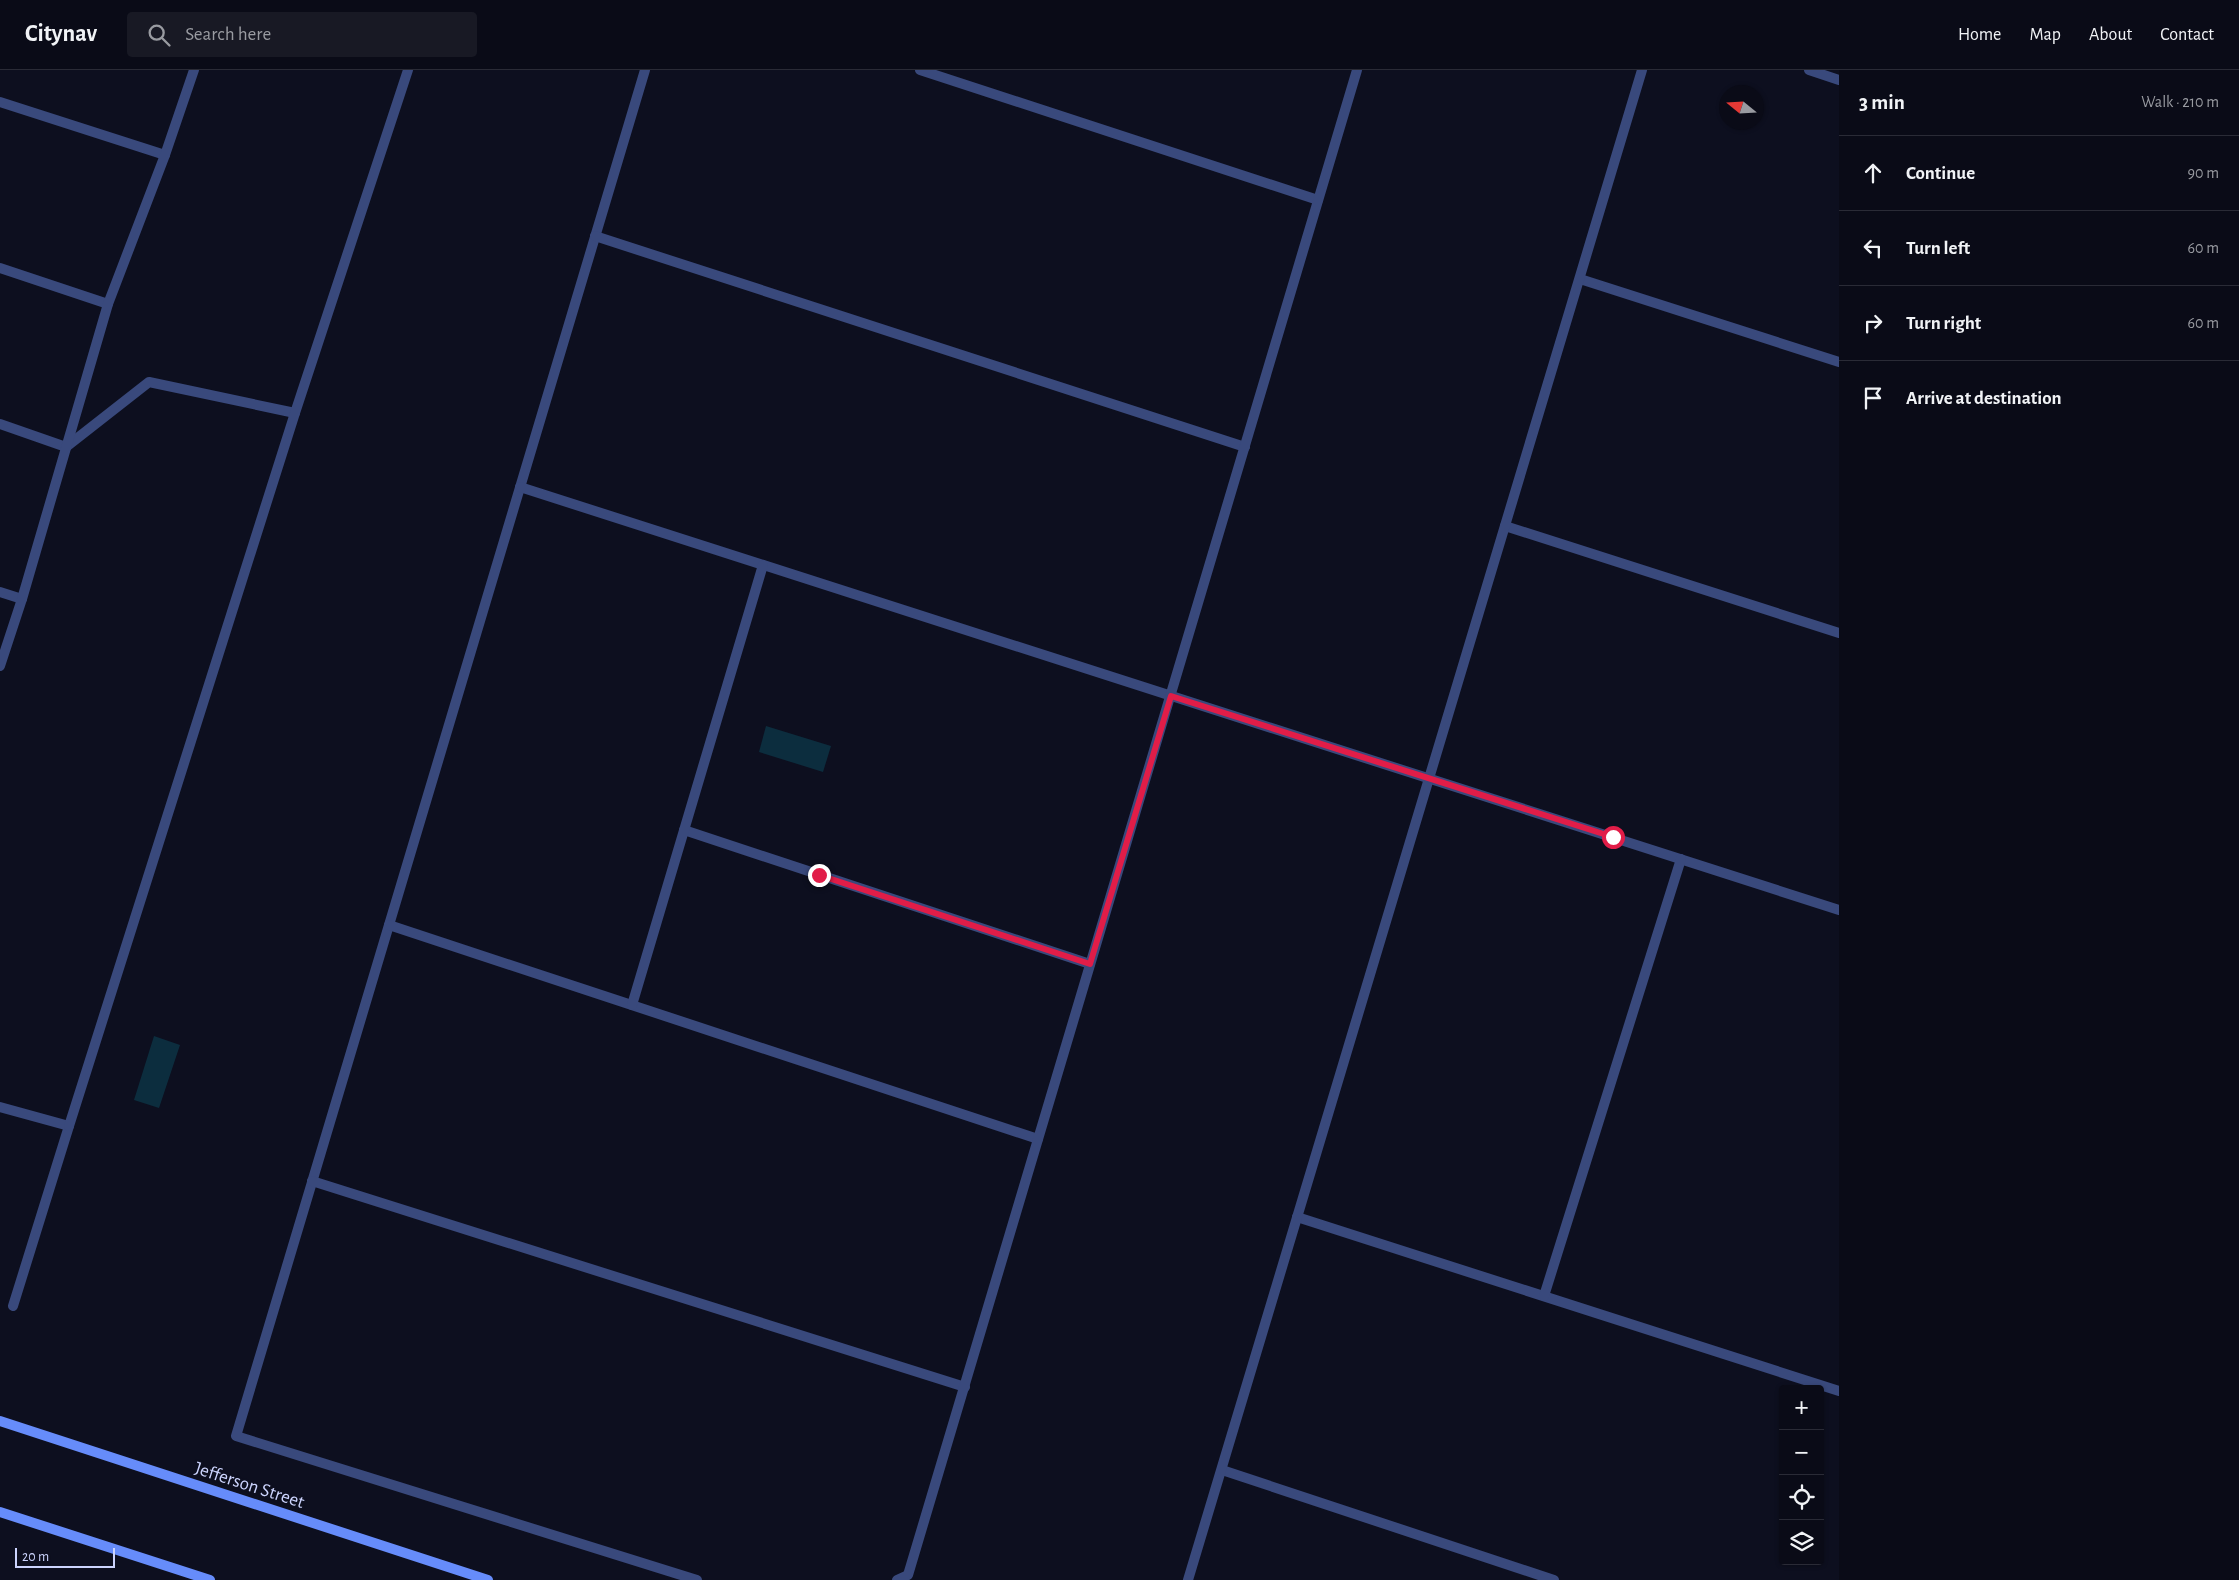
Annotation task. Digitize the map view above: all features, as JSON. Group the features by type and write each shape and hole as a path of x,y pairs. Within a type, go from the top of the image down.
{"main road":[{"name":"Jefferson Street","path":"0,1421 488,1580"},
{"path":"0,1512 210,1580"}],"street":[{"path":"0,666 22,599 108,304 165,155 194,70"},
{"path":"13,1306 295,413 408,70"},
{"path":"645,70 236,1436 697,1580"},
{"path":"920,70 1318,200"},
{"path":"897,1580 907,1578 1357,70"},
{"path":"1188,1580 1642,70"},
{"path":"1809,70 1839,80"},
{"path":"0,102 165,155"},
{"path":"595,236 1245,447"},
{"path":"0,268 108,304"},
{"path":"1580,279 1839,362"},
{"path":"66,447 149,382 295,413"},
{"path":"0,424 66,447"},
{"path":"520,487 1839,910"},
{"path":"1505,526 1839,633"},
{"path":"632,1005 763,565"},
{"path":"0,592 22,599"},
{"path":"684,830 1090,964"},
{"path":"1544,1296 1681,859"},
{"path":"389,925 1038,1139"},
{"path":"0,1107 69,1126"},
{"path":"312,1181 965,1387"},
{"path":"1297,1217 1839,1391"},
{"path":"1222,1470 1554,1580"}],"water":[{"path":"766,726 831,746 823,772 759,752"},
{"path":"154,1036 180,1045 159,1108 134,1100"}],"route":[{"path":"819,875 1090,964 1171,696 1613,837"}]}
